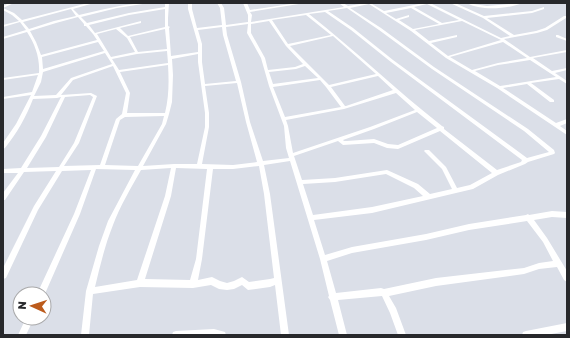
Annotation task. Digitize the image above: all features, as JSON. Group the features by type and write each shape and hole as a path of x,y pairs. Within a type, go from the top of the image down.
{"street":[{"path":"3,147 18,128 32,98 41,72 41,56 33,38 16,16 3,8 12,3"},
{"path":"3,26 92,3"},
{"path":"3,38 27,30 117,6 147,3"},
{"path":"190,3 190,9 200,44 207,127 200,167"},
{"path":"219,3 222,8 224,25 248,122 261,164 267,194 285,335"},
{"path":"245,3 250,11 249,33 262,54 271,86 286,126 289,148 323,259 343,335"},
{"path":"250,11 303,3"},
{"path":"310,218 372,210 471,187 496,173 523,163 526,160 552,153 548,146 520,126 433,68 380,29 341,3"},
{"path":"196,29 250,23 373,3"},
{"path":"384,12 428,3 502,40 567,83"},
{"path":"452,3 484,17 514,37"},
{"path":"469,3 477,6 509,6 520,3"},
{"path":"370,4 412,30 447,57 499,87 567,133"},
{"path":"85,25 167,6 170,64 170,102 167,114 155,141 138,168 110,223 90,291 85,335"},
{"path":"509,6 520,14"},
{"path":"412,7 442,24"},
{"path":"71,8 94,34 118,72 128,93 124,115"},
{"path":"484,17 520,14 543,8"},
{"path":"326,11 526,160"},
{"path":"307,14 334,35 418,110 496,173"},
{"path":"396,20 408,16"},
{"path":"447,57 502,40 546,29 564,17"},
{"path":"270,20 288,45 328,86 344,108"},
{"path":"412,30 462,20"},
{"path":"94,34 140,22"},
{"path":"127,37 168,27"},
{"path":"117,28 127,37 137,53"},
{"path":"288,45 334,35"},
{"path":"429,42 456,36"},
{"path":"557,36 567,40"},
{"path":"41,56 98,41"},
{"path":"110,58 137,53 169,50"},
{"path":"472,71 498,64 567,51"},
{"path":"3,79 41,72 105,52"},
{"path":"169,58 200,53"},
{"path":"118,72 170,64"},
{"path":"267,71 296,68 306,64"},
{"path":"3,198 22,171 52,122 60,97 72,79 113,65"},
{"path":"551,73 567,69"},
{"path":"328,86 378,75"},
{"path":"499,87 559,78"},
{"path":"271,86 321,79"},
{"path":"204,85 239,82"},
{"path":"528,83 552,101"},
{"path":"283,119 344,108 396,91"},
{"path":"3,98 34,93"},
{"path":"3,276 36,208 76,143 95,96 91,94 32,98"},
{"path":"3,171 102,167 138,168 174,166 210,168 261,164 292,157 418,110"},
{"path":"102,167 118,119 124,115 167,114"},
{"path":"557,126 567,121"},
{"path":"339,139 343,143 374,141 387,146 398,147 442,128"},
{"path":"427,151 444,168 456,190"},
{"path":"140,283 168,196 174,166"},
{"path":"45,286 78,214 94,168"},
{"path":"193,284 199,259 210,168"},
{"path":"300,182 335,180 387,172 416,186 429,197"},
{"path":"323,259 373,246 528,217 552,214 567,215"},
{"path":"528,217 545,240 567,278"},
{"path":"332,297 381,292 384,293 436,282 518,272 539,266 558,264"},
{"path":"90,291 140,283 193,284 212,281 219,286 226,287 242,281 248,286 270,283 278,280"},
{"path":"384,293 388,299 402,335"},
{"path":"526,335 567,327"},
{"path":"176,335 214,333 222,335"}]}
